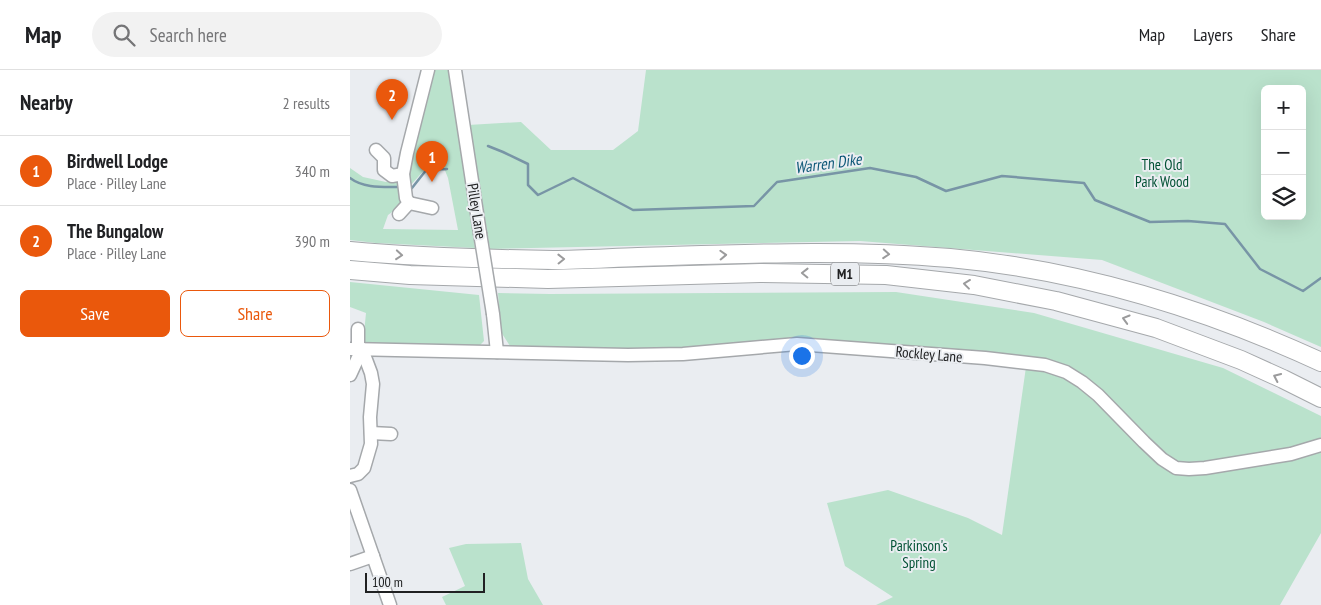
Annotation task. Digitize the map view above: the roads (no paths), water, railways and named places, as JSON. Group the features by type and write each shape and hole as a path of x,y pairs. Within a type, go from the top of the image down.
{"highway":[{"name":"M1","path":"350,251 409,256 554,260 764,253 876,254 950,258 1043,272 1102,284 1170,303 1248,330 1321,362"},
{"name":"M1","path":"350,270 410,275 548,279 760,272 896,276 974,285 1056,301 1156,328 1240,360 1321,398"}],"street":[{"path":"428,70 403,174 406,198 409,203 432,208"},
{"name":"Pilley Lane","path":"455,70 493,314 497,352"},
{"path":"376,150 384,158 384,170 392,176 403,174"},
{"path":"399,214 409,203"},
{"path":"350,375 357,349 358,329"},
{"name":"Rockley Lane","path":"357,349 628,355 683,354 797,344 976,358 1045,365 1066,372 1098,395 1162,459 1176,468 1205,468 1291,454 1321,445"},
{"path":"350,476 358,474 364,468 371,444 370,417 373,384 371,374 357,349"},
{"path":"371,432 391,434"},
{"path":"350,490 355,523 372,556 390,605"},
{"path":"350,564 372,556"}],"waterway":[{"name":"Warren Dike","path":"488,146 528,164 528,185 538,195 573,178 633,210 754,206 777,182 870,168 916,177 946,191 1002,176 1084,183 1095,200 1150,222 1188,221 1225,224 1260,269 1303,291 1321,278"},
{"name":"Warren Dike","path":"412,188 427,169 447,169"},
{"name":"Warren Dike","path":"350,178 366,185 397,187"}],"place":[{"name":"The Bungalow","path":"392,120"},
{"name":"Birdwell Lodge","path":"432,182"}],"park label":[{"name":"The Old Park Wood","path":"1162,172"},
{"name":"Parkinson's Spring","path":"919,554"}]}
